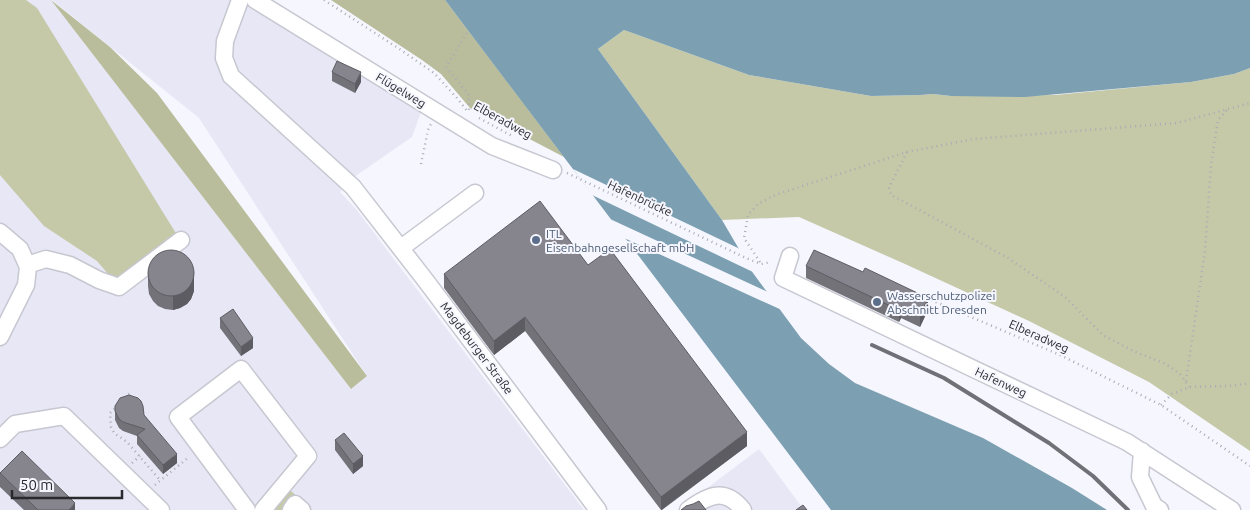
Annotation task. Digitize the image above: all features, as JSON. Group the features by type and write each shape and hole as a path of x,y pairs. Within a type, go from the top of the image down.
{"street":[{"name":"Magdeburger Straße","path":"240,0 225,41 224,58 231,76 353,187 598,510"},
{"name":"Flügelweg","path":"255,0 492,146 558,171"},
{"path":"401,248 475,193"},
{"path":"0,232 20,249 28,267 26,284 0,336"},
{"path":"27,264 46,259 70,265 99,280 119,287 181,240"},
{"name":"Hafenweg","path":"790,256 783,278 1127,442 1232,510"},
{"path":"248,510 178,417 242,369 308,456 263,510"},
{"path":"0,439 15,424 64,416 161,510"},
{"path":"1142,451 1140,477 1154,506 1160,510"},
{"path":"688,510 700,501 718,495 726,496 736,501 743,510"},
{"path":"291,510 295,504 302,510"}],"path":[{"name":"Elberadweg","path":"324,0 434,73 469,113 469,95 446,67 467,33"},
{"path":"790,256 761,264 744,238 748,215 758,204 775,195 907,152 974,138 1177,123 1250,103"},
{"path":"1186,382 1205,251 1212,156 1218,120 1228,109"},
{"path":"421,164 428,130 437,112"},
{"name":"Elberadweg","path":"478,118 520,140"},
{"path":"907,152 889,188 891,195 1008,258 1065,296 1103,335 1133,351 1166,364 1180,374 1189,387"},
{"name":"Hafenbrücke","path":"558,171 761,264"},
{"name":"Elberadweg","path":"921,296 1060,355 1161,405 1250,466"},
{"path":"1161,405 1172,394 1189,387 1229,386 1250,383"},
{"path":"123,399 130,392"},
{"path":"119,403 110,413 110,427 118,436 128,442 160,480"},
{"path":"145,494 200,447"}],"shaded area":[{"path":"0,0 51,0 351,389 367,376 199,118 52,0 240,0 421,112 412,137 354,177 340,192 356,209 584,510 312,510 290,490 274,510 0,510"},
{"path":"759,449 804,510 678,510"}],"green space":[{"path":"0,0 26,0 37,8 177,235 119,277 109,275 97,261 44,226 0,175"},
{"path":"51,0 110,47 157,93 367,376 351,389"},
{"path":"331,0 445,0 564,157 470,108 441,74"},
{"path":"624,30 749,75 871,96 933,94 951,96 1055,95 1191,82 1234,74 1250,68 1250,451 1149,382 1029,321 799,217 722,220 598,49"},
{"path":"290,490 312,510 274,510"}],"water":[{"path":"445,0 1250,0 1250,68 1234,74 1191,82 1025,97 933,94 871,96 749,75 624,30 598,49 722,220 753,273 801,338 829,364 855,383 983,438 1107,510 831,510"}],"pier":[{"path":"573,169 740,249 755,273 592,195"},
{"path":"610,219 770,293 784,311 624,238"}],"building":[{"path":"337,61 361,72 355,84 332,72"},
{"path":"540,201 588,265 610,249 747,432 661,497 525,317 494,341 444,274"},
{"path":"171,250 184,254 190,260 194,273 190,286 184,292 171,296 158,292 152,286 148,273 152,260 158,254"},
{"path":"814,250 863,272 865,268 928,298 920,315 901,306 899,310 806,266"},
{"path":"233,309 253,338 241,347 220,318"},
{"path":"129,395 141,401 144,415 177,454 163,465 137,435 145,429 123,422 115,411 115,406 120,398"},
{"path":"344,433 363,456 353,464 335,440"},
{"path":"22,451 75,503 69,510 38,510 0,473"},
{"path":"699,501 706,510 681,510 686,506"},
{"path":"803,505 807,510 796,510"}],"railway":[{"path":"872,345 944,378 1049,443 1093,476 1128,510"}],"place":[{"name":"ITL Eisenbahngesellschaft mbH","path":"536,240"},
{"name":"Wasserschutzpolizei Abschnitt Dresden","path":"877,302"}]}
